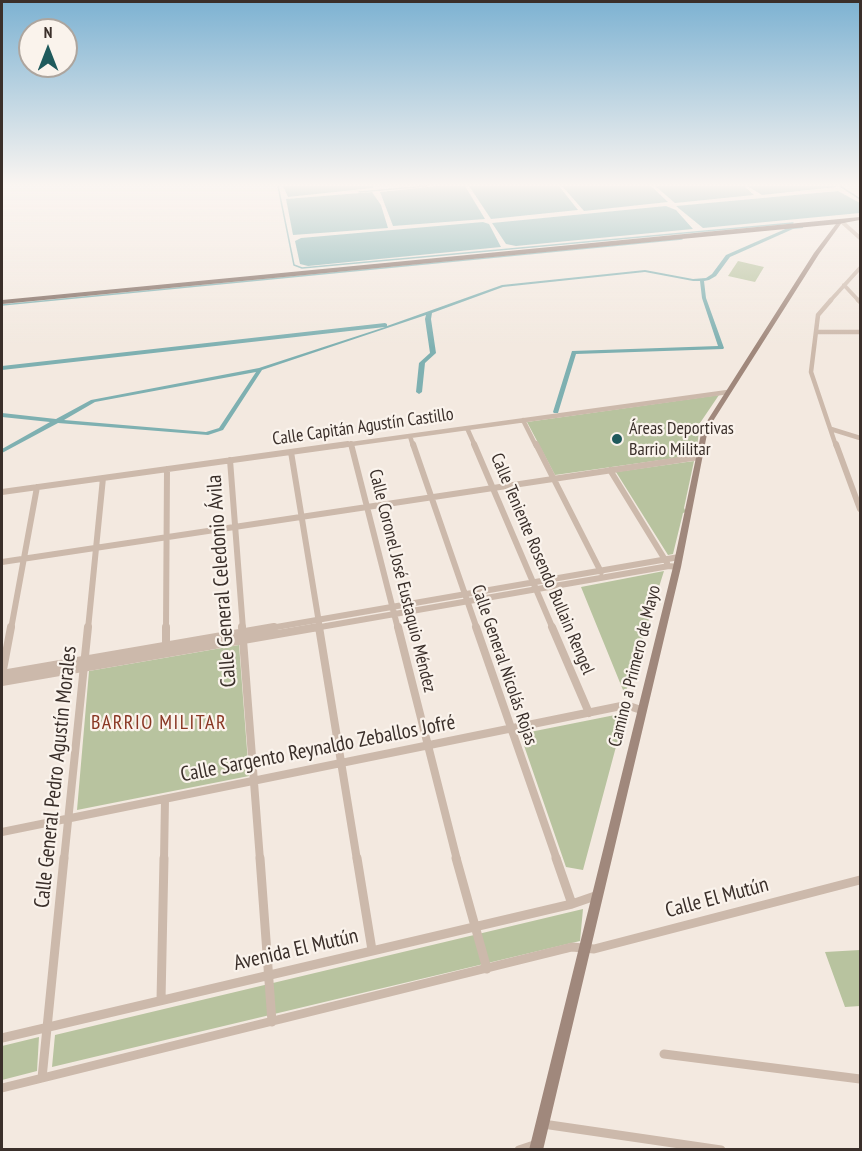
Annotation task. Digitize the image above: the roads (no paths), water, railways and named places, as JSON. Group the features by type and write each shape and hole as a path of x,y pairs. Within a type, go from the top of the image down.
{"main road":[{"path":"2,302 646,240"},
{"name":"Camino a Primero de Mayo","path":"537,1147 598,895 641,710 672,562 705,429 827,240"}],"street":[{"path":"861,268 820,310 812,362 813,383 861,509"},
{"path":"844,285 861,302"},
{"path":"854,296 861,296"},
{"path":"816,332 861,332"},
{"name":"Calle Capitán Agustín Castillo","path":"2,492 728,392"},
{"path":"523,420 602,574"},
{"name":"Calle Teniente Rosendo Bullain Rengel","path":"467,428 589,713"},
{"path":"831,429 861,438"},
{"name":"Calle General Nicolás Rojas","path":"410,436 572,904"},
{"name":"Calle Coronel José Eustaquio Méndez","path":"351,444 474,927 487,969"},
{"path":"291,452 300,516 321,623 372,950"},
{"path":"2,562 699,457"},
{"name":"Calle General Celedonio Ávila","path":"230,460 272,1022"},
{"path":"166,654 167,469"},
{"path":"2,682 166,646 244,636 672,562 610,470"},
{"name":"Calle General Pedro Agustín Morales","path":"42,1078 49,1027 103,478"},
{"path":"37,487 2,674 166,654 244,636"},
{"name":"Calle Sargento Reynaldo Zeballos Jofré","path":"2,832 626,705 641,710"},
{"path":"161,1000 165,799"},
{"name":"Calle El Mutún","path":"584,948 594,949 861,880"},
{"name":"Avenida El Mutún","path":"2,1038 572,904 598,895"},
{"path":"2,1088 572,948 584,948"},
{"path":"664,1054 861,1079"},
{"path":"543,1124 721,1149"},
{"path":"519,1149 537,1147"}],"water":[{"path":"497,240 501,247 308,266 300,264 295,241"},
{"path":"503,240 581,240 516,246 506,244"}],"waterway":[{"path":"289,240 294,265 302,268 611,240"},
{"path":"2,305 675,240"},
{"path":"430,312 502,286 645,271 693,280 707,279 714,275 728,256 765,240"},
{"path":"556,412 574,352 721,348 704,298 702,280"},
{"path":"260,369 430,312"},
{"path":"419,392 422,363 433,353 428,319 430,312"},
{"path":"2,368 385,325"},
{"path":"57,421 206,434 221,429 260,369"},
{"path":"57,421 93,401 260,369"},
{"path":"2,415 57,421"},
{"path":"2,451 57,421"}],"place":[{"name":"Áreas Deportivas Barrio Militar","path":"617,439"}],"district":[{"name":"BARRIO MILITAR","path":"159,723"}]}
